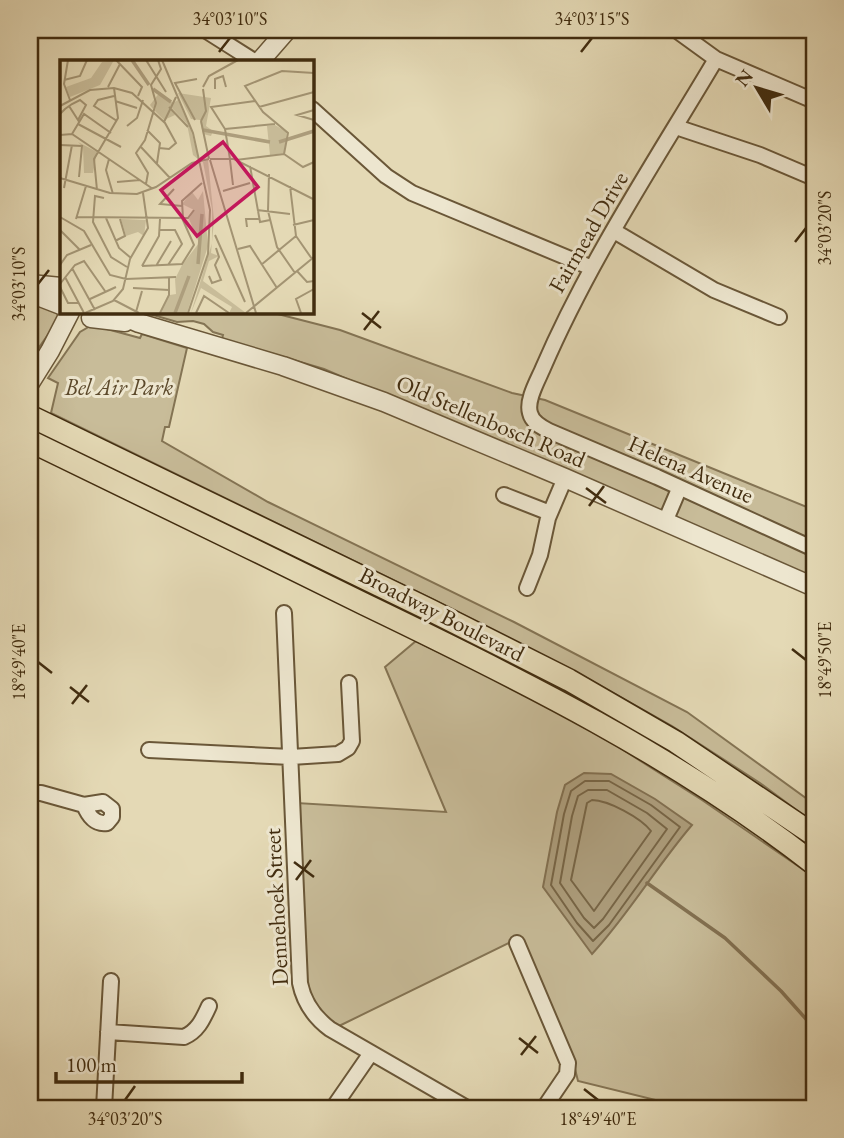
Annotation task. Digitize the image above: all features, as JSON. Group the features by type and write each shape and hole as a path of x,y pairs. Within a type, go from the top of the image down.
{"main road":[{"name":"Broadway Boulevard","path":"30,416 569,680 676,742 814,835"},
{"name":"Broadway Boulevard","path":"30,441 574,709 701,785 814,864"}],"street":[{"path":"205,30 252,60"},
{"path":"261,60 287,30"},
{"path":"676,30 716,59 814,100"},
{"name":"Fairmead Drive","path":"549,431 533,420 529,413 530,404 561,326 592,268 716,59"},
{"path":"313,110 386,176 412,194 592,268"},
{"path":"676,127 760,155 814,178"},
{"path":"614,231 714,290 779,317"},
{"path":"30,285 60,286"},
{"path":"30,285 60,294"},
{"path":"30,293 60,305"},
{"name":"Old Stellenbosch Road","path":"116,313 139,323 283,366 384,402 814,587"},
{"path":"34,376 50,351 82,315"},
{"name":"Old Stellenbosch Road","path":"82,315 139,323"},
{"name":"Helena Avenue","path":"549,431 814,549"},
{"path":"527,588 540,555 550,513 565,478"},
{"path":"665,522 680,489"},
{"path":"504,495 550,513"},
{"name":"Dennehoek Street","path":"284,613 302,992 309,1008 321,1023 467,1108"},
{"path":"149,750 291,757 338,754 348,748 352,741 349,683"},
{"path":"30,793 41,793 84,805"},
{"path":"517,943 568,1063 567,1074 544,1108"},
{"path":"104,1108 111,981"},
{"path":"108,1032 184,1037 199,1027 209,1006"},
{"path":"333,1108 372,1053"}],"green space":[{"name":"Bel Air Park","path":"30,301 55,311 58,315 57,322 30,360"},
{"path":"146,313 274,313 340,330 512,393 545,400 814,510 814,580 324,369 222,339 223,335 213,332 204,324 193,321 177,322"},
{"path":"92,325 140,338 142,334 187,348 169,427 165,427 162,441 268,502 514,622 687,712 814,804 814,823 760,783 672,726 574,671 51,413 58,383 48,378 80,332"},
{"path":"416,641 530,697 617,746 702,800 814,877 814,1108 688,1108 578,1081 574,1065 521,937 339,1026 324,1017 306,990 297,803 446,812 385,667"}],"water":[{"path":"584,773 611,774 655,799 692,825 592,954 543,887 557,812 565,785"}],"waterway":[{"path":"647,883 725,938 781,991 814,1028"}]}
